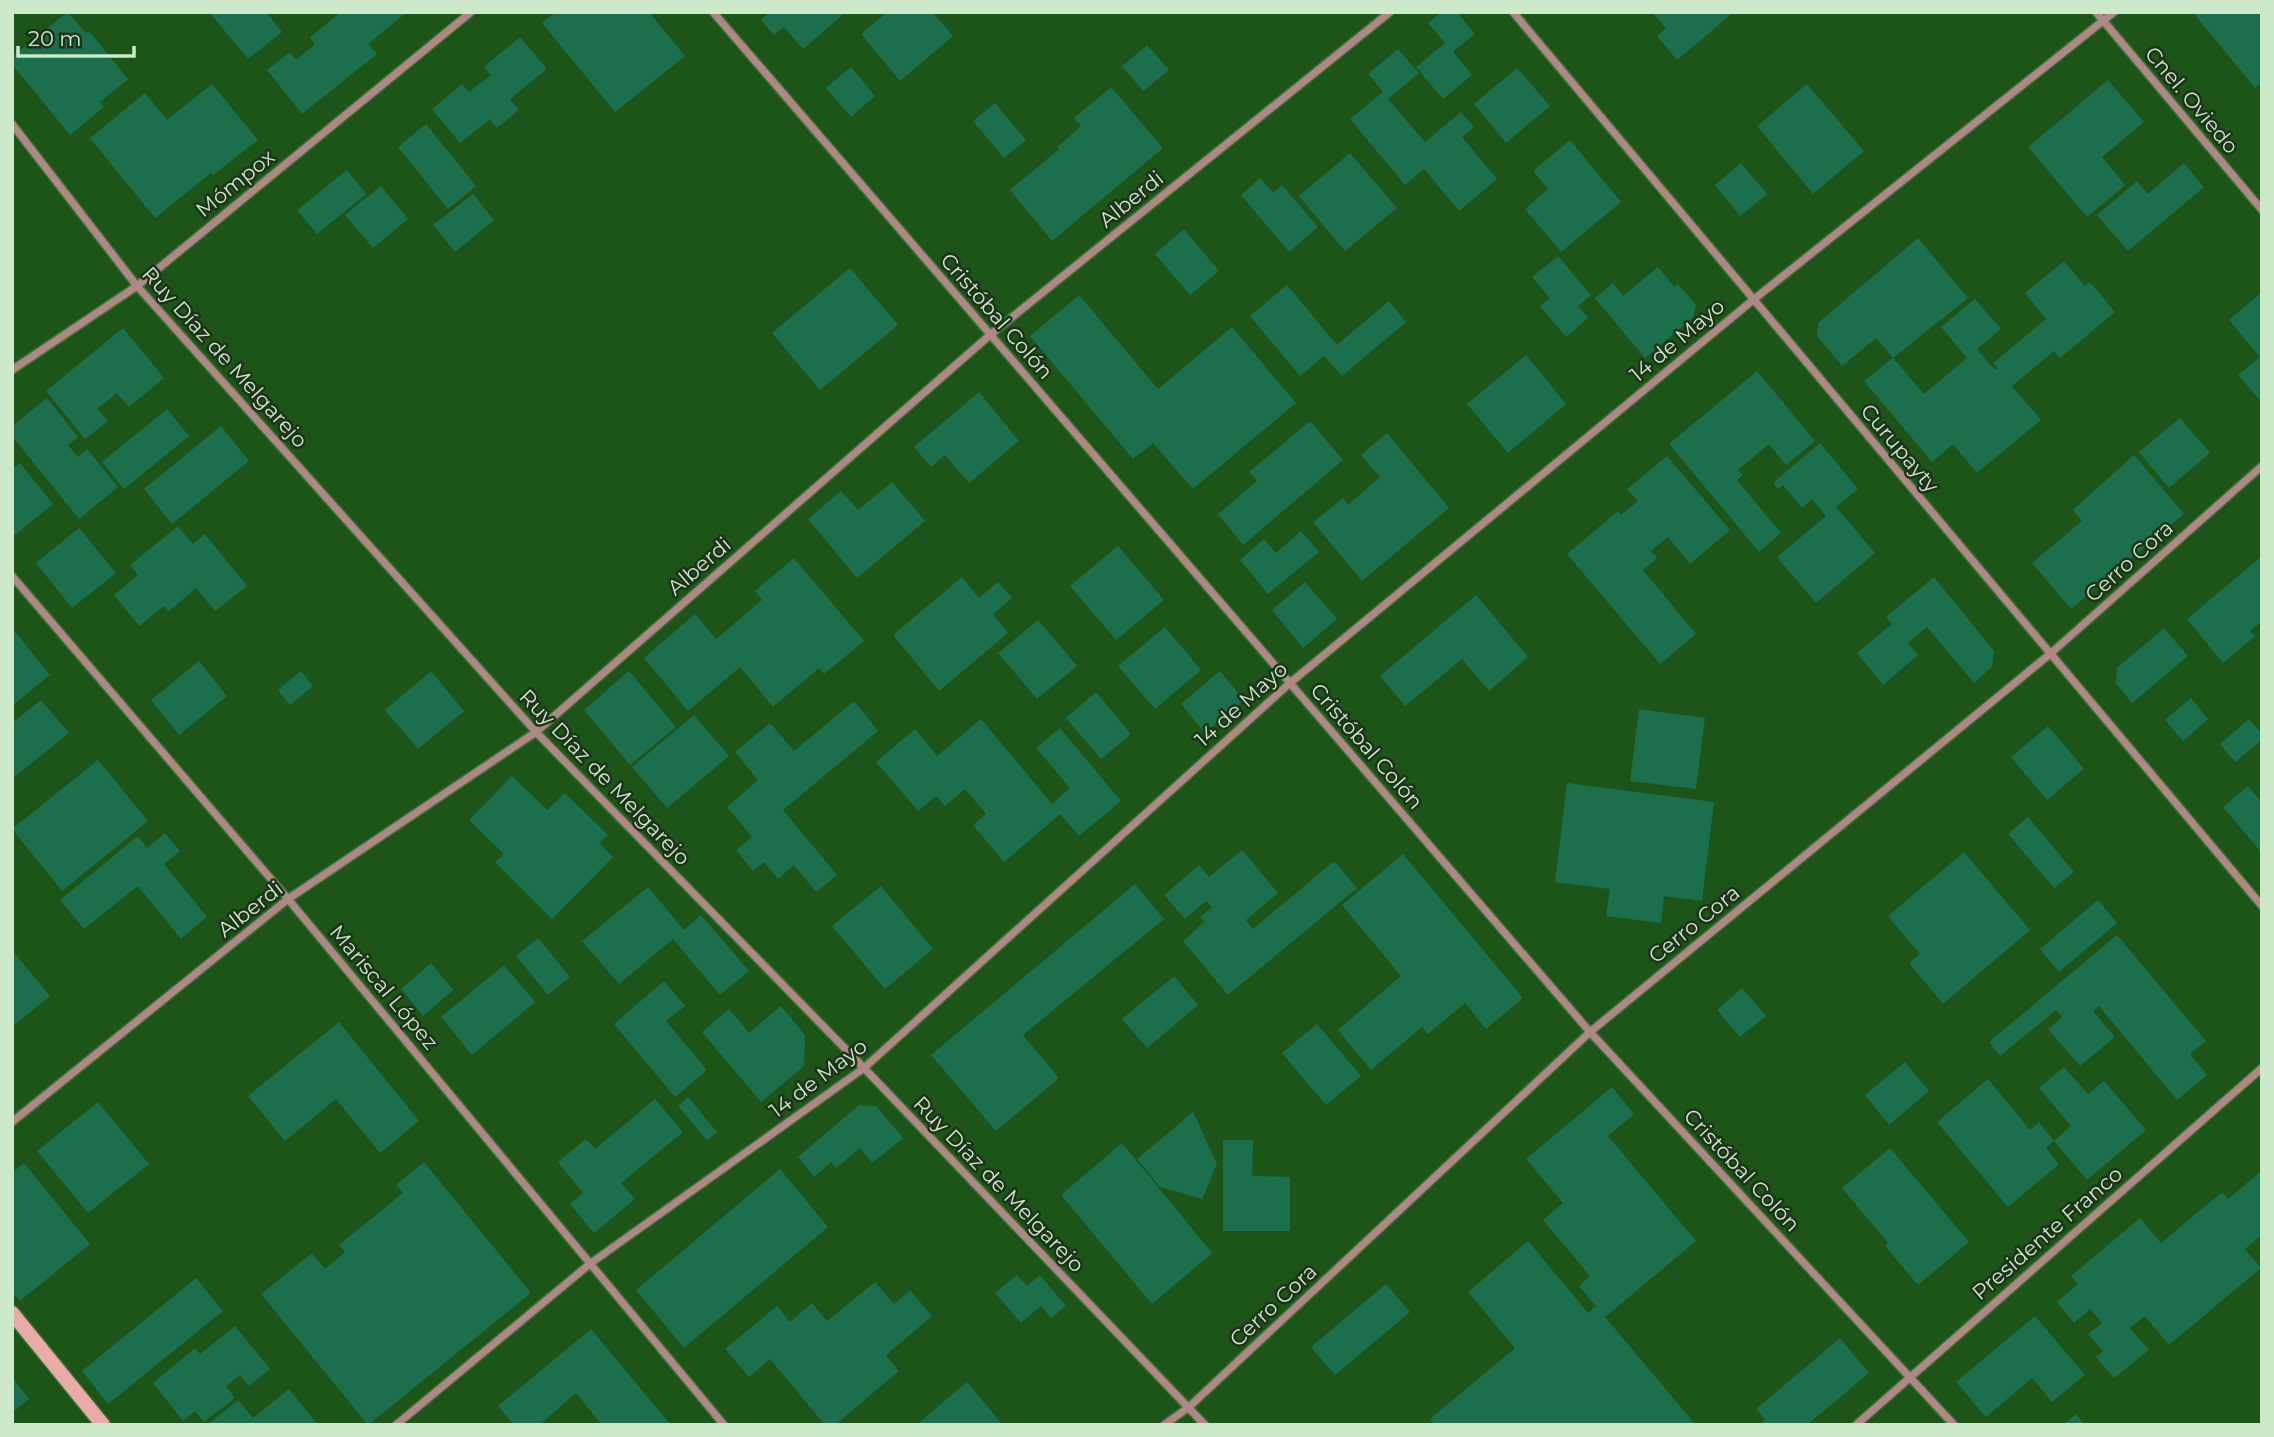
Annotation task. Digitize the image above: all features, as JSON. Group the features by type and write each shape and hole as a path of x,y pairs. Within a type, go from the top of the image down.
{"main road":[{"path":"12,1313 103,1425"}],"street":[{"name":"Mómpox","path":"12,369 137,286 471,12"},
{"name":"Cristóbal Colón","path":"713,12 1590,1032 1954,1425"},
{"name":"Alberdi","path":"12,1122 289,900 536,732 990,335 1390,12"},
{"name":"Curupayty","path":"1513,12 2262,906"},
{"name":"Cnel. Oviedo","path":"2096,12 2262,210"},
{"name":"14 de Mayo","path":"396,1425 590,1263 864,1068 1290,683 1753,300 2114,12"},
{"name":"Ruy Díaz de Melgarejo","path":"12,124 137,286 536,732 864,1068 1205,1425"},
{"name":"Cerro Cora","path":"1164,1425 1189,1407 1590,1032 2050,654 2262,466"},
{"name":"Mariscal López","path":"12,576 289,900 724,1425"},
{"name":"Presidente Franco","path":"1856,1425 2262,1068"}],"building":[{"path":"67,12 86,33 89,31 128,79 100,102 104,107 70,135 12,64 12,57"},
{"path":"209,12 266,12 282,32 248,59"},
{"path":"341,12 407,12 368,44 377,54 302,114 267,70 290,52 296,60 315,44 310,37"},
{"path":"555,12 649,12 685,56 615,112 542,23"},
{"path":"770,12 846,12 803,49 784,27 774,35 761,20"},
{"path":"887,12 932,12 953,36 900,81 861,34"},
{"path":"1441,12 1457,12 1475,34 1453,52 1472,75 1443,99 1416,67 1445,43 1428,23"},
{"path":"1652,12 1734,12 1677,60 1657,36 1666,28"},
{"path":"2198,12 2262,12 2262,82 2255,88 2195,15"},
{"path":"520,37 547,69 510,99 519,110 497,128 490,119 460,143 432,109 462,84 469,92 491,75 484,67"},
{"path":"1147,45 1169,70 1143,91 1122,66"},
{"path":"1398,49 1419,73 1388,99 1425,142 1461,112 1474,127 1462,137 1497,179 1459,211 1424,169 1405,185 1350,119 1383,92 1368,74"},
{"path":"851,67 875,96 851,117 826,88"},
{"path":"1517,68 1550,106 1506,143 1474,104"},
{"path":"2108,80 2144,122 2102,157 2125,185 2087,217 2028,147"},
{"path":"212,84 258,140 155,218 90,138 145,93 167,120"},
{"path":"1807,84 1864,151 1813,194 1757,126"},
{"path":"1111,87 1163,148 1052,241 1010,190 1059,149 1057,147 1081,126 1074,118"},
{"path":"995,103 1026,140 1004,158 973,121"},
{"path":"426,124 476,186 448,209 398,147"},
{"path":"1570,140 1621,202 1561,252 1525,209 1548,189 1533,171"},
{"path":"1350,153 1397,208 1345,251 1299,196"},
{"path":"1741,163 1767,194 1740,216 1715,185"},
{"path":"2184,163 2204,187 2128,251 2097,215 2137,181 2148,194"},
{"path":"347,170 366,194 317,234 297,210"},
{"path":"1260,178 1273,193 1282,185 1318,227 1289,252 1241,195"},
{"path":"381,186 408,219 373,248 345,215"},
{"path":"473,194 494,220 455,252 433,225"},
{"path":"1184,229 1219,271 1190,295 1155,254"},
{"path":"1918,238 1968,298 1893,358 1876,338 1842,366 1817,336 1818,323"},
{"path":"1558,256 1591,295 1578,306 1588,318 1566,337 1540,306 1550,298 1532,277"},
{"path":"2064,261 2085,286 2090,282 2115,312 2060,358 2054,351 2012,386 2041,420 1977,473 1953,444 1932,462 1864,381 1893,358 1924,394 1967,358 1941,327 1975,299 2001,329 1977,349 1995,370 1997,368 1993,363 2046,319 2025,293"},
{"path":"1658,267 1674,287 1678,284 1696,305 1693,318 1645,358 1595,298 1613,283 1623,296"},
{"path":"850,268 898,325 820,390 772,333"},
{"path":"1287,285 1337,345 1389,301 1406,322 1342,376 1324,356 1300,376 1250,316"},
{"path":"2262,292 2262,403 2238,375 2260,357 2229,320"},
{"path":"1079,295 1158,389 1232,327 1296,403 1193,489 1153,443 1133,459 1030,336"},
{"path":"123,328 164,378 129,407 117,393 97,409 108,421 85,439 46,391"},
{"path":"1526,355 1566,404 1508,453 1467,404"},
{"path":"1757,371 1815,441 1786,465 1769,444 1738,470 1743,475 1737,480 1781,533 1759,552 1669,444"},
{"path":"979,392 1019,441 969,483 945,455 931,467 914,447"},
{"path":"47,398 78,437 68,445 78,457 87,449 118,487 79,519 12,436 12,426"},
{"path":"167,409 189,436 124,489 102,462"},
{"path":"2180,418 2210,453 2169,488 2139,452"},
{"path":"1310,421 1343,460 1243,545 1218,514 1257,481 1249,472"},
{"path":"221,426 249,461 172,524 144,489"},
{"path":"1387,433 1449,508 1362,581 1313,522 1343,498 1348,505 1380,477 1361,455"},
{"path":"1820,443 1858,489 1836,507 1875,553 1816,603 1777,557 1826,516 1812,499 1802,508 1783,485 1778,489 1773,483"},
{"path":"2134,455 2184,514 2071,609 2032,563 2082,521 2073,510"},
{"path":"1667,456 1730,530 1690,564 1668,537 1651,551 1657,558 1643,570 1696,634 1660,664 1567,554 1618,511 1621,515 1638,501 1627,489"},
{"path":"20,463 53,504 15,535 12,532 12,469"},
{"path":"892,482 925,521 857,578 808,519 841,491 858,510"},
{"path":"178,526 193,544 205,534 247,586 215,611 196,588 168,612 164,606 139,626 114,595 138,575 130,565"},
{"path":"79,528 116,573 72,608 36,563"},
{"path":"1301,531 1319,552 1268,594 1240,560 1264,539 1276,553"},
{"path":"1118,546 1164,600 1116,640 1070,586"},
{"path":"2262,556 2262,621 2250,631 2255,636 2223,663 2187,619"},
{"path":"794,558 864,641 824,674 819,668 773,707 740,667 688,711 644,658 695,614 716,639 762,600 755,591"},
{"path":"962,577 979,598 998,582 1012,598 993,614 1008,633 939,691 893,635"},
{"path":"1934,577 1994,651 1992,667 1974,683 1927,627 1908,643 1918,655 1883,685 1857,653 1892,624 1886,617"},
{"path":"1305,582 1337,619 1303,648 1272,610"},
{"path":"1476,595 1528,657 1489,691 1462,659 1405,706 1380,676"},
{"path":"1038,620 1077,666 1037,699 998,653"},
{"path":"1165,627 1201,670 1155,709 1118,666"},
{"path":"12,628 50,675 12,706"},
{"path":"2164,628 2188,656 2132,703 2116,683 2117,668"},
{"path":"199,661 227,696 179,735 151,700"},
{"path":"301,671 313,686 290,705 278,690"},
{"path":"431,671 464,711 418,749 385,710"},
{"path":"629,671 676,727 630,765 584,710"},
{"path":"1220,671 1244,700 1205,733 1181,704"},
{"path":"1096,692 1131,734 1101,759 1066,718"},
{"path":"2191,698 2208,719 2183,741 2165,720"},
{"path":"41,700 69,733 12,779 12,723"},
{"path":"854,701 878,731 783,810 837,875 816,892 794,865 778,879 764,862 753,871 736,850 752,837 727,807 758,780 735,752 770,723 794,751"},
{"path":"1639,709 1705,718 1696,789 1630,781"},
{"path":"694,715 729,756 667,808 632,767"},
{"path":"981,719 1052,804 1070,788 1036,748 1060,728 1121,801 1079,836 1060,814 1004,862 973,825 986,814 965,789 945,806 936,796 918,811 876,762 915,729 937,756"},
{"path":"2249,719 2262,734 2262,740 2235,762 2220,744"},
{"path":"2048,726 2084,769 2047,800 2011,757"},
{"path":"98,760 148,821 62,891 12,829"},
{"path":"512,776 547,810 565,793 608,835 599,843 613,857 552,919 495,862 504,854 469,820"},
{"path":"1567,783 1714,802 1702,901 1664,896 1661,923 1606,916 1610,889 1555,882"},
{"path":"2248,786 2262,803 2262,853 2223,807"},
{"path":"2028,817 2074,872 2054,888 2008,834"},
{"path":"165,833 180,851 164,864 207,917 181,939 138,886 84,929 60,900 138,836 147,848"},
{"path":"1242,850 1278,893 1246,920 1253,929 1334,861 1357,888 1228,995 1183,941 1204,922 1200,917 1212,907 1206,901 1185,919 1164,895 1199,865 1209,877"},
{"path":"1964,852 2030,930 1943,1004 1909,963 1920,954 1888,916"},
{"path":"1403,854 1523,998 1486,1029 1465,1003 1428,1034 1422,1027 1371,1070 1338,1030 1401,976 1342,905"},
{"path":"1135,884 1164,919 1023,1035 1059,1078 996,1131 931,1055"},
{"path":"881,886 933,949 885,989 832,926"},
{"path":"648,887 684,930 701,915 749,971 720,995 673,939 619,984 582,941"},
{"path":"2098,900 2117,923 2059,972 2040,949"},
{"path":"2117,935 2206,1041 2190,1054 2207,1075 2177,1100 2099,1006 2093,1011 2115,1037 2080,1066 2048,1029 2062,1017 2056,1010 2000,1056 1989,1042"},
{"path":"538,938 570,977 548,995 516,956"},
{"path":"12,950 50,996 12,1027"},
{"path":"431,963 453,990 423,1016 401,989"},
{"path":"504,965 535,1002 472,1055 441,1017"},
{"path":"1174,976 1198,1005 1147,1048 1122,1019"},
{"path":"664,981 685,1006 666,1021 707,1070 675,1097 614,1024"},
{"path":"1742,988 1766,1016 1740,1037 1717,1010"},
{"path":"781,1006 805,1035 804,1066 761,1102 702,1032 729,1009 749,1033"},
{"path":"339,1022 419,1121 380,1153 336,1099 285,1141 248,1096"},
{"path":"1317,1024 1361,1076 1326,1105 1282,1053"},
{"path":"1905,1062 1929,1091 1889,1125 1865,1095"},
{"path":"2064,1067 2088,1094 2104,1081 2146,1130 2087,1180 2054,1141 2071,1126 2039,1088"},
{"path":"1988,1079 2030,1130 2039,1122 2054,1141 2046,1148 2059,1164 2008,1207 1937,1122"},
{"path":"1612,1087 1634,1114 1608,1136 1696,1241 1605,1317 1696,1425 1435,1425 1430,1419 1515,1348 1468,1292 1528,1241 1588,1313 1596,1306 1579,1286 1590,1276 1543,1220 1563,1203 1526,1159"},
{"path":"688,1097 717,1132 707,1140 678,1106"},
{"path":"655,1099 683,1132 621,1183 635,1199 594,1233 570,1204 583,1193 558,1162 586,1139 595,1149"},
{"path":"98,1102 149,1164 88,1213 37,1151"},
{"path":"859,1105 876,1106 903,1138 872,1163 860,1148 836,1168 831,1162 814,1177 798,1157"},
{"path":"1193,1112 1217,1164 1202,1199 1160,1187 1137,1159"},
{"path":"1223,1140 1253,1140 1252,1176 1290,1177 1290,1231 1223,1231"},
{"path":"1122,1143 1212,1253 1152,1304 1061,1195"},
{"path":"1890,1148 1969,1242 1918,1285 1885,1246 1888,1243 1842,1188"},
{"path":"424,1162 531,1293 368,1425 261,1294 312,1253 325,1269 345,1252 339,1245 403,1193 396,1185"},
{"path":"24,1163 90,1244 20,1301 12,1292 12,1173"},
{"path":"780,1169 828,1227 684,1348 636,1290"},
{"path":"2260,1172 2262,1240 2259,1237 2245,1249 2261,1268 2169,1345 2145,1316 2130,1328 2149,1350 2114,1378 2096,1357 2103,1351 2088,1334 2102,1323 2090,1309 2074,1323 2057,1302 2078,1284 2071,1276 2140,1218 2161,1243 2222,1192 2228,1199"},
{"path":"1017,1275 1027,1286 1040,1275 1066,1306 1051,1318 1041,1306 1021,1323 995,1293"},
{"path":"196,1278 223,1311 108,1404 82,1371"},
{"path":"875,1282 894,1304 910,1290 932,1316 886,1355 899,1371 835,1425 825,1425 770,1359 749,1377 725,1349 777,1306 790,1322 812,1303 827,1321"},
{"path":"1386,1284 1410,1312 1335,1375 1311,1347"},
{"path":"2035,1316 2085,1375 2052,1402 2032,1378 1986,1417 1956,1382"},
{"path":"235,1326 270,1369 249,1386 240,1375 226,1386 235,1398 204,1422 195,1411 183,1421 153,1383 195,1348 200,1354"},
{"path":"591,1329 671,1425 602,1425 576,1393 539,1425 514,1425 498,1406"},
{"path":"1840,1338 1869,1373 1807,1425 1759,1425 1765,1419 1756,1409"},
{"path":"12,1377 29,1399 12,1413"},
{"path":"967,1382 1003,1425 916,1425"},
{"path":"289,1389 318,1425 207,1425 238,1400 253,1418"},
{"path":"2076,1414 2085,1425 2063,1425"}]}
